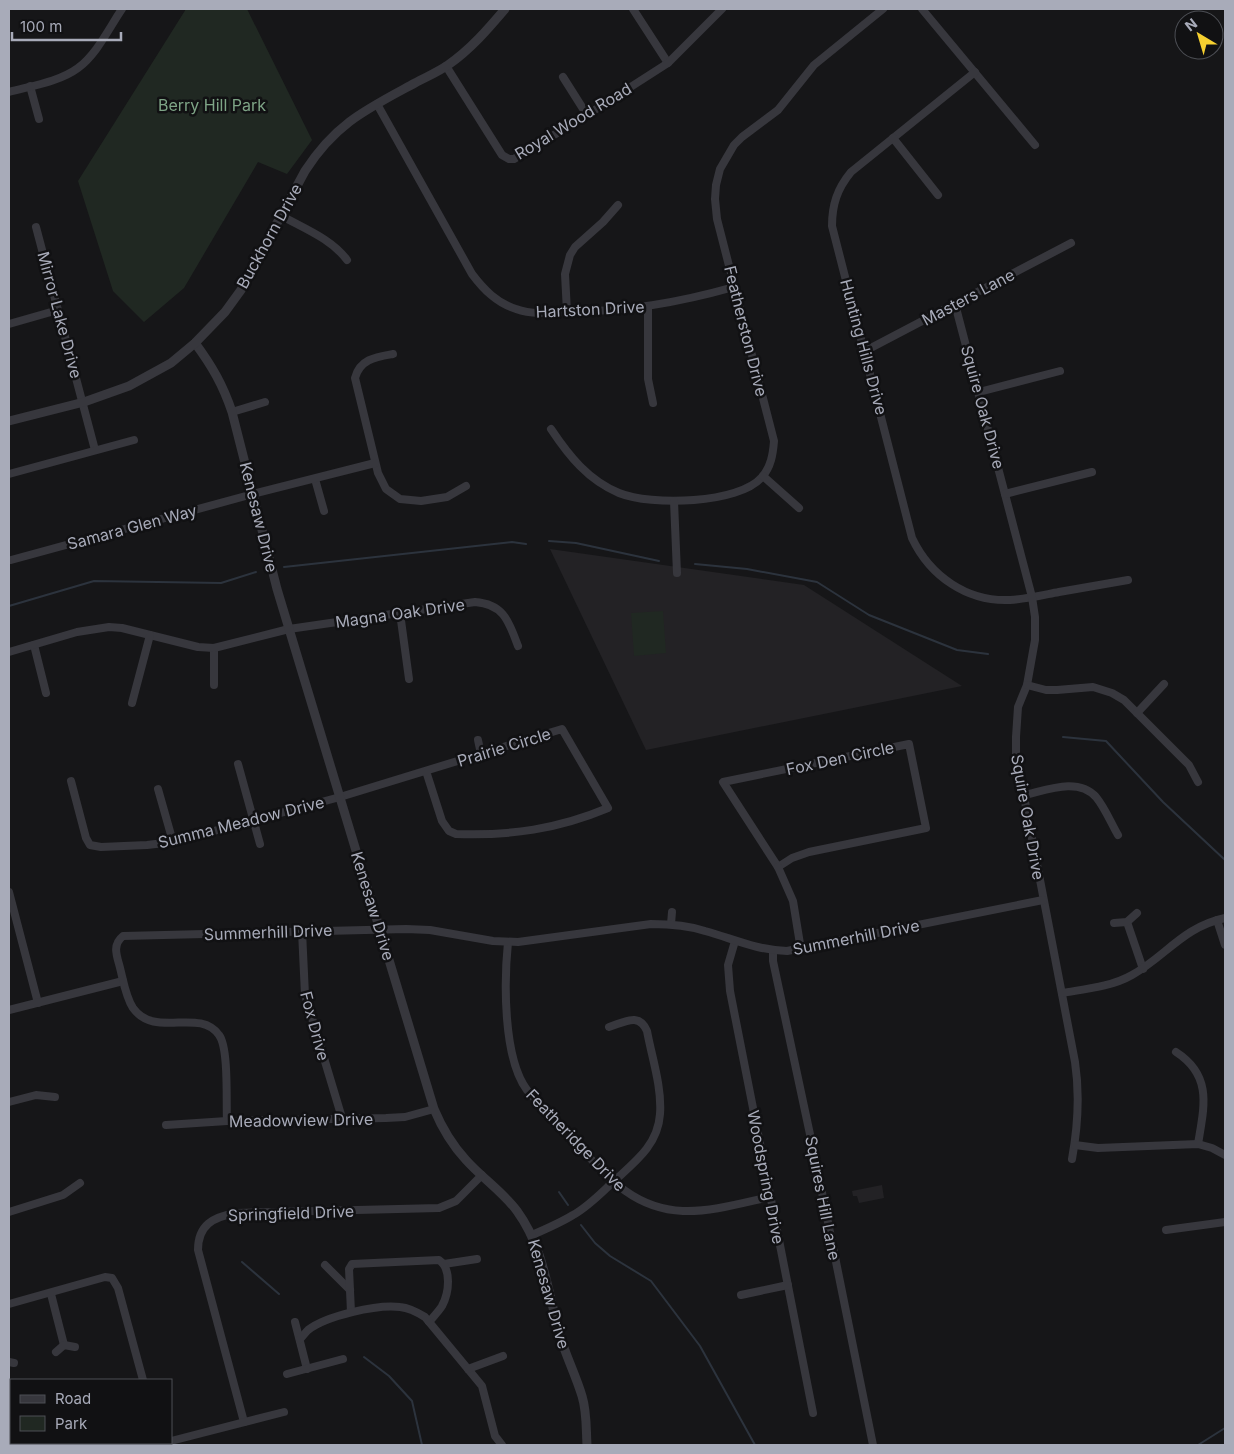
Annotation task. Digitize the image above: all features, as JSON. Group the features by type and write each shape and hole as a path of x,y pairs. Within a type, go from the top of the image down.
{"street":[{"path":"9,92 59,78 76,70 99,44 122,9"},
{"name":"Buckhorn Drive","path":"9,421 112,393 142,380 195,344 225,312 241,290 280,215 316,154 338,130 377,104 446,66 473,45 506,9"},
{"path":"633,9 668,63"},
{"name":"Royal Wood Road","path":"446,66 504,158 511,159 520,156 668,63 722,9"},
{"name":"Featherston Drive","path":"764,476 770,465 774,441 717,219 716,184 726,157 742,136 778,110 814,65 883,9"},
{"path":"922,9 1035,145"},
{"name":"Hunting Hills Drive","path":"975,72 847,176 839,190 832,211 832,226 912,538 925,561 944,580 973,595 995,600 1032,597 1128,580"},
{"path":"564,77 587,115"},
{"path":"30,86 39,119"},
{"name":"Hartston Drive","path":"377,104 472,274 480,285 499,301 517,310 540,314 609,311 648,307 734,287"},
{"path":"892,138 938,195"},
{"path":"567,312 566,263 575,247 603,222 618,204"},
{"path":"280,215 329,243 340,251 347,260"},
{"name":"Mirror Lake Drive","path":"36,227 84,402 95,450"},
{"name":"Masters Lane","path":"865,351 1071,243"},
{"name":"Squire Oak Drive","path":"955,304 1032,597 1035,617 1034,640 1027,685 1018,707 1016,737 1018,772 1024,795 1078,1081 1078,1113 1072,1159"},
{"path":"648,307 648,379 653,403"},
{"path":"9,324 58,310"},
{"name":"Kenesaw Drive","path":"195,344 214,370 227,396 232,412 277,589 434,1109 454,1146 517,1211 532,1235 546,1275 560,1336 582,1397 587,1445"},
{"path":"393,354 365,362 359,367 355,378 375,463 382,482 386,489 400,500 415,502 447,496 466,486"},
{"path":"978,392 1060,371"},
{"path":"232,412 265,402"},
{"path":"551,429 581,469 604,486 620,493 637,498 674,501 731,495 752,486 764,476 799,508"},
{"path":"9,474 134,440"},
{"name":"Samara Glen Way","path":"11,560 375,463"},
{"path":"1005,494 1092,472"},
{"path":"315,479 324,511"},
{"path":"674,501 677,573"},
{"name":"Magna Oak Drive","path":"214,648 289,629 460,603 485,602 501,611 511,626 518,646"},
{"path":"400,613 409,679"},
{"path":"9,652 98,628 122,628 198,647 214,648 214,685"},
{"path":"132,703 150,635"},
{"path":"34,645 46,693"},
{"path":"1137,713 1164,684"},
{"path":"1027,685 1046,690 1093,687 1103,689 1124,700 1189,765 1198,782"},
{"name":"Prairie Circle","path":"340,797 562,729 608,808 530,831 456,834 450,831 442,821 426,771"},
{"path":"478,740 481,754"},
{"name":"Fox Den Circle","path":"778,867 792,858 809,852 926,828 909,744 723,782 778,867 793,901 801,950"},
{"path":"238,764 260,844"},
{"name":"Summa Meadow Drive","path":"71,781 86,838 90,845 101,847 173,842 340,797"},
{"path":"1024,795 1070,786 1085,789 1100,803 1118,835"},
{"path":"158,789 173,842"},
{"path":"9,892 38,1003"},
{"name":"Summerhill Drive","path":"227,1121 224,1049 219,1034 209,1026 201,1023 165,1023 143,1019 130,1003 123,981 116,947 120,938 125,936 418,929 508,942 536,940 651,924 671,924 703,930 749,946 773,951 801,950 1043,900"},
{"path":"671,924 672,912"},
{"path":"1114,923 1127,922 1137,913"},
{"path":"1062,993 1110,984 1130,976 1189,932 1221,919 1225,945"},
{"path":"1127,922 1143,968"},
{"name":"Fox Drive","path":"302,931 305,996 342,1118"},
{"name":"Woodspring Drive","path":"735,941 728,965 730,991 813,1413"},
{"name":"Featheridge Drive","path":"508,942 505,991 513,1058 520,1079 536,1100 613,1182 644,1202 669,1210 697,1211 770,1197"},
{"name":"Squires Hill Lane","path":"773,951 773,961 873,1445"},
{"path":"9,1010 123,981"},
{"path":"532,1235 572,1216 585,1207 646,1151 658,1128 660,1104 645,1025 642,1022 633,1020 609,1027"},
{"path":"1176,1052 1185,1057 1192,1066 1199,1076 1204,1090 1204,1110 1198,1144"},
{"path":"9,1102 36,1095 55,1097"},
{"name":"Meadowview Drive","path":"166,1125 227,1121 404,1117 434,1109"},
{"path":"1075,1145 1098,1148 1198,1144 1212,1148 1225,1155"},
{"name":"Springfield Drive","path":"244,1422 198,1250 198,1242 203,1229 217,1217 236,1213 439,1208 456,1201 482,1176"},
{"path":"9,1212 58,1198 80,1183"},
{"path":"1166,1230 1225,1222"},
{"path":"444,1264 477,1259"},
{"path":"351,1312 350,1269 352,1264 439,1260 444,1264 448,1275 448,1288 442,1306 429,1322"},
{"path":"324,1265 350,1290"},
{"path":"9,1304 51,1294 105,1277 112,1278 118,1288 143,1379"},
{"path":"741,1295 788,1285"},
{"path":"51,1294 64,1345"},
{"path":"300,1339 308,1330 327,1320 351,1312 389,1307 414,1310 429,1322 482,1386 494,1436 502,1445"},
{"path":"295,1322 307,1369"},
{"path":"64,1345 75,1347"},
{"path":"56,1352 64,1345"},
{"path":"468,1369 504,1356"},
{"path":"287,1374 343,1359"},
{"path":"172,1441 284,1412"}],"shaded area":[{"path":"550,549 804,585 962,686 646,750"},
{"path":"882,1185 884,1198 859,1203 857,1196 853,1196 852,1191"}],"green space":[{"name":"Berry Hill Park","path":"186,9 247,9 312,140 287,174 258,162 184,288 144,322 113,291 78,181"},
{"path":"663,611 666,653 634,656 631,613"}],"waterway":[{"path":"549,541 576,543 659,561"},
{"path":"284,567 512,542 526,544"},
{"path":"695,564 747,569 817,582 869,615 957,650 988,654"},
{"path":"9,606 94,581 221,583 256,572"},
{"path":"1063,737 1106,741 1163,802 1225,860"},
{"path":"559,1192 568,1205"},
{"path":"581,1225 595,1243 610,1256 651,1281 700,1346 755,1445"},
{"path":"242,1262 279,1294"},
{"path":"364,1357 389,1376 412,1401 422,1445"},
{"path":"1198,1445 1225,1428"}]}
